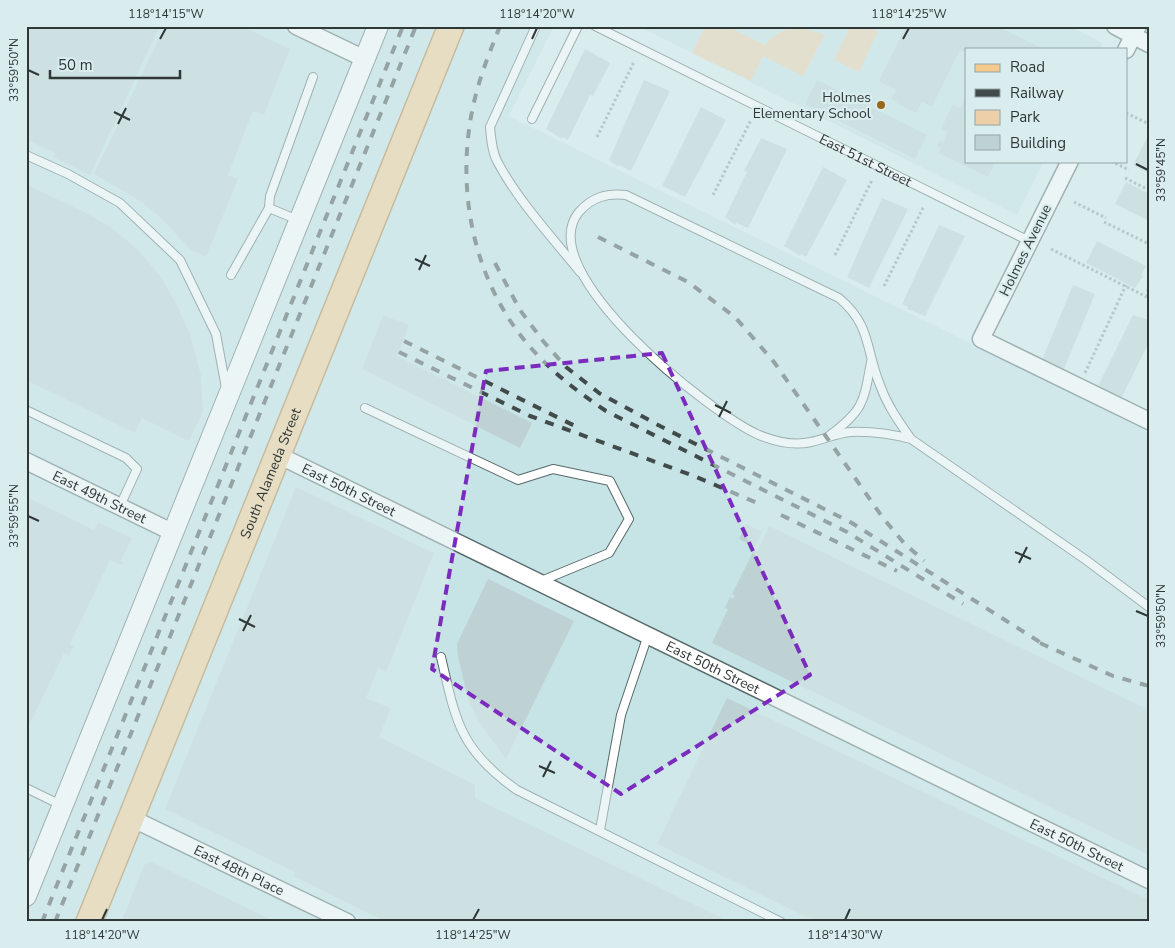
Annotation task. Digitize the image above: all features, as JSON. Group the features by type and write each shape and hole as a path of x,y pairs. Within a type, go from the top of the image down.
{"main road":[{"name":"South Alameda Street","path":"89,922 451,26"}],"street":[{"path":"296,26 365,59"},
{"path":"26,896 378,26"},
{"path":"1114,26 1149,44"},
{"name":"Holmes Avenue","path":"1069,162 981,339 1149,421"},
{"name":"East 50th Street","path":"278,455 1149,880"},
{"name":"East 49th Street","path":"26,461 174,533"},
{"name":"East 48th Place","path":"131,818 347,922"}],"lane":[{"path":"536,26 490,127 491,143 497,160 515,188 612,316 652,357 691,391 741,425 760,435 779,441 797,443 851,432 882,432 911,439 1086,560 1149,607"},
{"path":"532,119 578,26"},
{"name":"East 51st Street","path":"596,26 1029,241"},
{"path":"231,275 269,208 270,196 313,77"},
{"path":"26,155 68,174 120,204 180,260 216,334 228,399"},
{"path":"590,286 573,249 570,235 573,221 588,204 599,197 610,194 626,195 839,298 860,320 887,402 911,439"},
{"path":"269,208 300,221"},
{"path":"826,437 844,424 859,408 865,398 872,359"},
{"path":"365,408 518,480 553,469 610,481 629,519 609,553 539,582"},
{"path":"26,410 126,458 137,469 120,506"},
{"path":"600,830 621,715 648,635"},
{"path":"441,657 455,714 462,733 477,757 494,774 517,790 781,922"},
{"path":"26,788 63,806"}],"path":[{"path":"597,137 634,62"},
{"path":"1128,114 1149,124"},
{"path":"713,195 751,120"},
{"path":"1112,162 1129,170"},
{"path":"1125,178 1149,190"},
{"path":"836,255 872,180"},
{"path":"1074,202 1149,244"},
{"path":"884,286 924,206"},
{"path":"1051,249 1126,285 1148,298 1149,282"},
{"path":"1083,379 1126,285"}],"highlighted area":[{"path":"662,353 810,675 621,794 432,669 486,371"}],"shaded area":[{"path":"26,26 554,26 509,116 1149,431 1149,922 26,922"},
{"name":"Holmes Elementary School","path":"638,26 1069,26 1103,43 1100,48 965,48 965,162 1044,162 1017,215"}],"green space":[{"path":"705,26 727,26 765,45 771,38 785,30 809,30 825,35 803,76 763,56 751,81 692,53"},
{"path":"850,26 867,26 878,32 859,72 834,60"}],"building":[{"path":"26,26 159,28 90,175 53,157 55,153 26,139"},
{"path":"165,26 241,26 290,49 264,115 253,111 228,175 238,179 206,257 191,250 161,218 143,203 94,174"},
{"path":"906,26 997,26 1041,48 965,48 965,52 960,50 932,107 922,102 916,113 891,99 896,90 879,81"},
{"path":"585,49 610,63 593,96 590,95 568,140 563,137 562,139 546,129"},
{"path":"644,80 670,91 631,171 619,165 618,167 609,160"},
{"path":"817,80 927,135 915,159 805,104"},
{"path":"965,98 965,162 996,162 988,177 938,153 941,148 937,146 940,140 944,141 948,132 941,129 953,104 960,108"},
{"path":"701,107 726,120 685,197 662,186"},
{"path":"1149,134 1149,172 1148,173 1133,165"},
{"path":"761,138 787,149 748,228 736,223 735,225 725,217 747,172 744,171"},
{"path":"823,167 847,180 806,257 801,254 800,256 784,246"},
{"path":"1126,182 1149,194 1149,221 1115,204"},
{"path":"26,184 92,216 115,230 139,251 160,276 176,303 190,334 201,375 203,411 189,441 142,418 135,433 26,380"},
{"path":"882,198 908,209 869,288 847,277"},
{"path":"939,225 965,236 925,316 907,309 908,307 902,304"},
{"path":"1097,241 1146,266 1141,275 1143,276 1135,288 1086,263"},
{"path":"1073,285 1095,294 1064,369 1042,360"},
{"path":"383,315 409,325 397,356 532,423 520,448 362,369"},
{"path":"1133,315 1149,320 1149,342 1121,399 1098,386"},
{"path":"296,487 434,553 386,672 378,668 366,698 391,708 379,737 475,785 475,798 730,922 386,922 293,876 295,872 165,809"},
{"path":"26,497 94,530 98,522 132,538 121,561 123,562 122,565 110,560 70,644 74,646 69,656 64,653 26,732"},
{"path":"746,524 762,532 755,547 739,539"},
{"path":"769,526 1149,710 1149,855 712,643 728,609 725,608 730,597 733,599 735,596 732,594 754,550 757,552"},
{"path":"488,579 574,621 506,759 479,722 469,702 458,657 457,644"},
{"path":"727,698 1149,900 1149,922 817,922 657,844"},
{"path":"152,862 276,922 121,922 144,865"}],"railway":[{"path":"42,922 403,26"},
{"path":"55,922 416,26"},
{"path":"500,26 483,70 469,130 466,163 468,197 481,261 494,292 511,321 531,348 566,382 606,411 847,532 963,604"},
{"path":"598,237 688,282 735,317 774,362 883,518 904,543 924,561"},
{"path":"495,263 520,310 543,341 566,367 599,393 852,523 1046,646"},
{"path":"404,341 581,429"},
{"path":"399,352 530,416 694,476 762,505"},
{"path":"781,515 897,571"},
{"path":"1040,643 1113,676 1149,686"}],"place":[{"name":"Holmes Elementary School","path":"881,105"}]}
